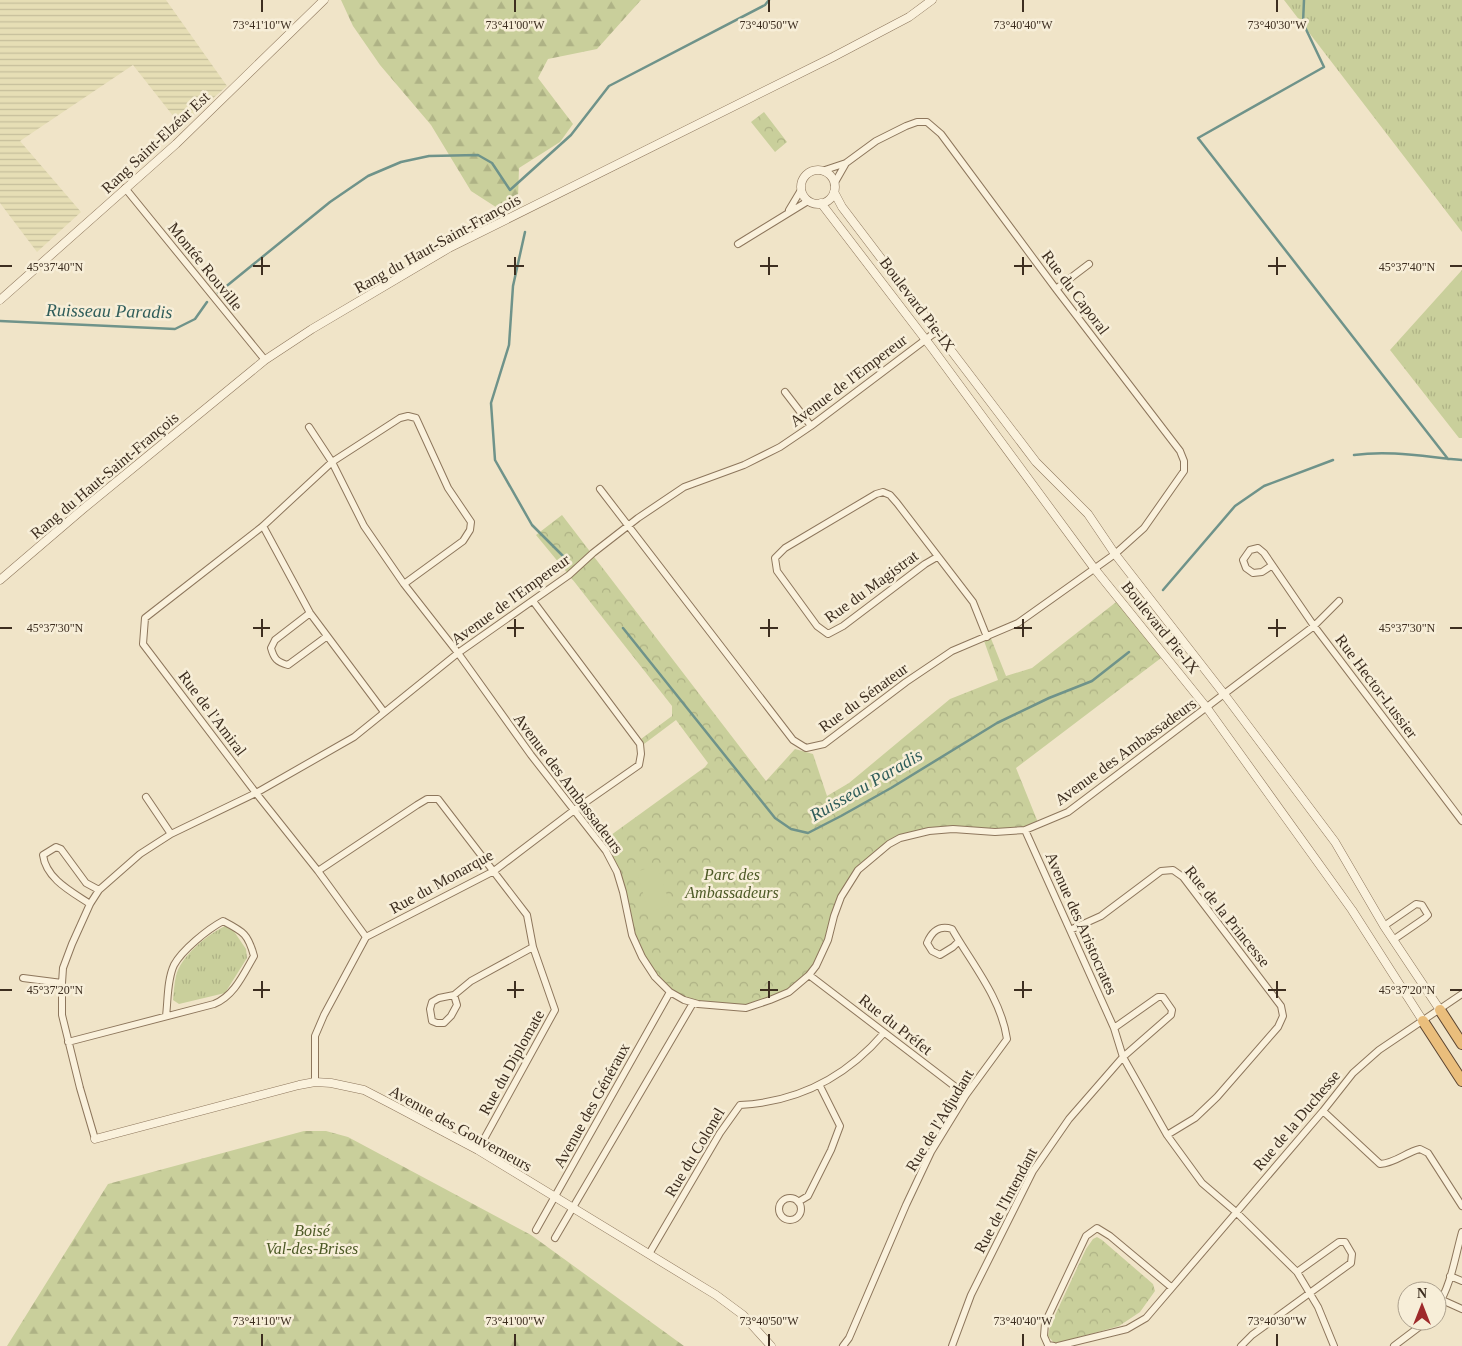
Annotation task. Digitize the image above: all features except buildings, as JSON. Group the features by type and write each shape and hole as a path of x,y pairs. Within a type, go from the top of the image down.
{"highway":[{"name":"Boulevard Pie-IX","path":"1440,1010 1462,1044"},
{"name":"Boulevard Pie-IX","path":"1423,1021 1462,1081"}],"street":[{"name":"Rang Saint-Elzéar Est","path":"0,300 176,144 324,0"},
{"name":"Rang du Haut-Saint-François","path":"0,580 83,509 265,360 312,329 449,248 833,57 909,17 932,0"},
{"name":"Rue du Caporal","path":"822,171 846,163 876,141 917,122 927,122 940,134 1180,451 1184,461 1184,471 1144,528 1115,554"},
{"name":"Rue du Caporal","path":"834,184 846,163"},
{"path":"738,244 808,201 821,203 829,200 834,192 834,184 830,176 822,171 814,171 807,175 802,182 802,190 808,201"},
{"name":"Montée Rouville","path":"126,188 265,360"},
{"path":"788,212 802,190"},
{"name":"Boulevard Pie-IX","path":"834,192 842,207 1036,462 1088,514 1115,554 1224,694 1335,842 1384,926 1440,1010"},
{"name":"Boulevard Pie-IX","path":"821,203 926,339 1094,568 1207,708 1352,910 1423,1021"},
{"path":"1056,289 1090,264"},
{"name":"Avenue de l'Empereur","path":"95,1138 62,1015 62,983 69,952 90,904 99,890 140,854 171,834 256,793 354,737 458,654 569,575 593,553 684,487 744,464 780,447 811,426 937,331"},
{"path":"785,392 811,426"},
{"name":"Rue de l'Amiral","path":"366,937 318,871 143,644 145,618 263,526 332,462 400,418 408,416 416,418 448,488 471,522 470,530 463,541 404,584"},
{"name":"Avenue des Ambassadeurs","path":"309,427 332,462 364,526 404,584 458,654 573,811 606,851 617,872 632,935 642,957 655,978 670,992 693,1004 746,1008 789,992 809,975 816,966 828,940 841,897 858,870 889,844 900,838 929,831 953,829 995,832 1025,830 1068,812 1314,626 1340,602"},
{"name":"Rue du Sénateur","path":"600,489 793,740 806,748 824,744 906,682 952,651 1018,623 1115,554"},
{"name":"Rue du Magistrat","path":"937,557 843,626 828,634 818,626 777,571 775,558 784,548 876,494 883,492 890,495 897,503 973,602 987,637"},
{"path":"263,526 310,613 326,637 384,712"},
{"name":"Rue Hector-Lussier","path":"1271,566 1262,572 1253,573 1246,568 1243,560 1250,550 1258,548 1264,553 1271,566 1314,626 1462,821"},
{"name":"Rue du Monarque","path":"366,937 494,870 639,765 640,744 533,601"},
{"path":"310,613 275,640 272,648 274,657 279,663 288,665 326,637"},
{"path":"146,797 171,834"},
{"name":"Rue du Diplomate","path":"318,871 417,805 427,799 438,799 527,915 533,947 555,1010 478,1150"},
{"name":"Avenue des Aristocrates","path":"1025,830 1114,1028 1124,1057 1167,1135 1202,1182 1236,1212 1297,1272 1310,1292 1334,1346"},
{"path":"90,904 59,884 44,861 43,855 56,847 61,849 86,883 99,890"},
{"name":"Rue de la Princesse","path":"1070,930 1101,916 1161,871 1173,870 1183,877 1281,1006 1283,1016 1278,1027 1217,1097 1195,1118 1167,1135"},
{"path":"1384,926 1416,904 1422,904 1426,910 1428,915 1425,918 1393,940"},
{"path":"68,1042 214,1004 224,1000 239,983 254,956 250,940 240,930 223,921 180,956 170,978 166,1016"},
{"name":"Rue de l'Adjudant","path":"843,1346 849,1338 906,1204 931,1152 966,1095 1007,1039 1006,1026 994,997 952,929 945,927 938,929 930,934 927,943 932,951 940,955 954,947 959,941"},
{"path":"315,1082 315,1036 324,1015 366,937"},
{"path":"454,995 457,1005 451,1016 444,1023 432,1021 430,1009 432,1002 439,998 454,995 470,981 533,947"},
{"name":"Rue du Préfet","path":"809,975 966,1095"},
{"path":"23,978 62,983"},
{"name":"Avenue des Généraux","path":"536,1230 670,992"},
{"name":"Rue de la Duchesse","path":"1058,1346 1127,1329 1146,1318 1323,1112 1347,1080 1386,1045 1462,994"},
{"path":"1114,1028 1158,997 1163,997 1172,1010 1171,1015 1124,1057"},
{"path":"555,1238 693,1004"},
{"name":"Rue du Colonel","path":"649,1254 720,1133 740,1105 800,1094 820,1086 870,1050 884,1033"},
{"name":"Rue de l'Intendant","path":"952,1346 971,1295 1033,1171 1069,1119 1124,1057"},
{"name":"Avenue des Gouverneurs","path":"95,1138 298,1085 315,1082 364,1090 478,1150 716,1294 743,1315 771,1346"},
{"path":"798,1202 808,1196 831,1150 840,1126 820,1086"},
{"path":"1323,1112 1380,1164 1389,1163 1420,1149 1428,1153 1462,1206"},
{"path":"1054,1346 1048,1345 1044,1336 1045,1323 1086,1236 1097,1228 1110,1236 1171,1287"},
{"path":"1447,1285 1462,1232"},
{"path":"1242,1346 1252,1335 1351,1263 1352,1254 1345,1242 1339,1242 1297,1272"},
{"path":"1450,1276 1462,1282"},
{"path":"1447,1302 1462,1309"},
{"path":"1394,1346 1414,1331"}],"shaded area":[{"path":"0,0 166,0 227,86 181,126 133,65 20,141 81,212 37,252 0,203"}],"green space":[{"path":"341,0 641,0 597,49 548,59 538,78 573,124 560,142 519,168 518,199 502,211 471,191 431,125 380,65 353,26"},
{"path":"1284,0 1462,0 1462,232"},
{"path":"764,112 787,142 775,152 751,122"},
{"path":"1462,270 1462,438 1459,438 1390,350"},
{"name":"Parc des Ambassadeurs","path":"562,515 766,781 795,749 813,754 827,796 849,783 950,699 998,680 983,638 990,636 1006,676 1032,668 1120,599 1165,655 1016,768 1039,825 1025,830 953,829 900,838 858,870 840,899 816,966 789,992 746,1008 693,1003 670,992 655,977 632,935 623,892 600,843 708,763 676,720 644,744 641,739 672,716 672,706 536,535"},
{"path":"654,866 658,869 669,901 667,906 653,911 647,907 638,876 639,871"},
{"path":"225,926 231,927 246,949 247,958 225,993 179,1004 173,1000 175,979 183,961 196,947"},
{"name":"Boisé Val-des-Brises","path":"304,1131 326,1131 348,1137 531,1235 684,1346 7,1346 108,1184"},
{"path":"1097,1237 1153,1284 1155,1291 1140,1312 1119,1326 1055,1344 1048,1336 1050,1326 1086,1249 1093,1239"}],"waterway":[{"name":"Ruisseau Paradis","path":"218,293 330,202 368,176 401,162 429,156 478,155 492,163 510,190 571,135 609,86 765,5 769,0"},
{"path":"1304,0 1303,23 1324,67 1198,138 1448,459"},
{"name":"Ruisseau Paradis","path":"525,232 513,286 509,345 491,403 495,460 532,525 570,563"},
{"name":"Ruisseau Paradis","path":"0,321 175,329 195,319 207,302"},
{"name":"Ruisseau Paradis","path":"1354,455 1408,454 1462,460"},
{"name":"Ruisseau Paradis","path":"1163,590 1235,506 1264,486 1333,460"},
{"name":"Ruisseau Paradis","path":"623,628 775,818 791,829 808,833 891,788 997,723 1049,698 1092,681 1129,652"}]}
